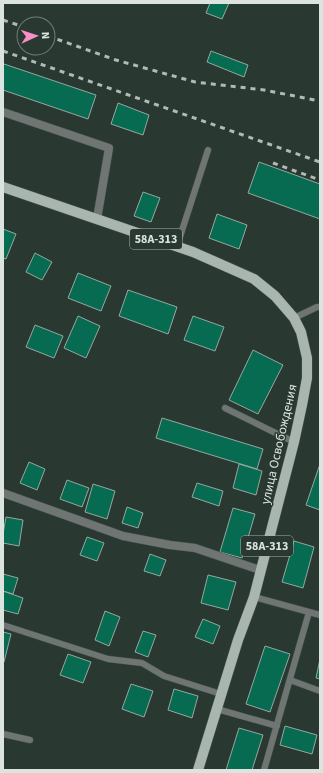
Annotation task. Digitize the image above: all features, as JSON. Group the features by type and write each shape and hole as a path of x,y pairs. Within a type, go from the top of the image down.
{"main road":[{"name":"улица Освобождения","path":"3,187 193,252 254,279 275,296 294,318 301,332 307,358 307,378 294,442 254,597 238,640 198,770"}],"street":[{"path":"3,112 109,148 97,219"},
{"path":"3,493 123,536 195,548 260,570"}],"lane":[{"path":"176,246 208,150"},
{"path":"294,318 320,307"},
{"path":"225,408 294,442"},
{"path":"254,597 320,615"},
{"path":"264,770 309,612"},
{"path":"3,625 108,659 142,664 164,676 221,694"},
{"path":"290,680 320,691"},
{"path":"217,709 277,726"},
{"path":"3,734 30,740"}],"building":[{"path":"210,3 229,3 222,19 206,13"},
{"path":"211,51 248,65 244,77 207,62"},
{"path":"4,64 96,95 88,119 3,90"},
{"path":"118,103 149,115 143,135 111,124"},
{"path":"259,162 320,184 320,219 248,193"},
{"path":"143,192 160,198 151,222 134,216"},
{"path":"217,214 247,225 239,249 209,238"},
{"path":"3,229 16,234 6,259 3,258"},
{"path":"35,253 52,262 42,280 26,272"},
{"path":"78,273 111,286 101,311 68,298"},
{"path":"128,290 177,307 168,334 119,316"},
{"path":"78,316 100,326 86,358 64,348"},
{"path":"193,316 224,327 215,351 184,340"},
{"path":"35,325 63,336 54,358 26,347"},
{"path":"253,350 283,365 258,414 229,400"},
{"path":"162,418 263,449 257,469 156,438"},
{"path":"29,462 45,469 37,490 20,483"},
{"path":"239,464 262,471 256,495 233,488"},
{"path":"320,464 320,510 306,505"},
{"path":"67,480 89,488 82,507 60,499"},
{"path":"197,483 223,491 219,506 192,497"},
{"path":"93,484 115,491 107,519 85,512"},
{"path":"127,507 143,513 138,528 122,523"},
{"path":"233,508 255,514 242,558 220,552"},
{"path":"6,517 23,520 19,546 3,543"},
{"path":"87,537 104,543 97,561 80,555"},
{"path":"294,541 314,547 303,588 282,582"},
{"path":"150,554 166,560 160,576 144,571"},
{"path":"3,574 18,578 13,594 3,591"},
{"path":"208,575 236,582 228,610 201,603"},
{"path":"3,591 23,598 18,614 3,610"},
{"path":"105,611 120,617 109,646 95,640"},
{"path":"203,619 220,626 213,644 195,637"},
{"path":"143,631 156,635 148,657 135,652"},
{"path":"3,632 11,634 4,662 3,662"},
{"path":"265,646 290,654 270,712 246,704"},
{"path":"68,654 91,662 83,683 60,675"},
{"path":"320,659 320,679 316,678"},
{"path":"131,684 153,691 144,717 122,709"},
{"path":"174,689 198,696 192,718 168,710"},
{"path":"285,726 317,735 312,754 280,745"},
{"path":"239,728 263,735 252,770 226,770"}],"railway":[{"path":"3,20 16,24"},
{"path":"56,39 116,60 195,82 264,90 320,101"},
{"path":"3,51 320,162"},
{"path":"273,163 320,180"}]}
